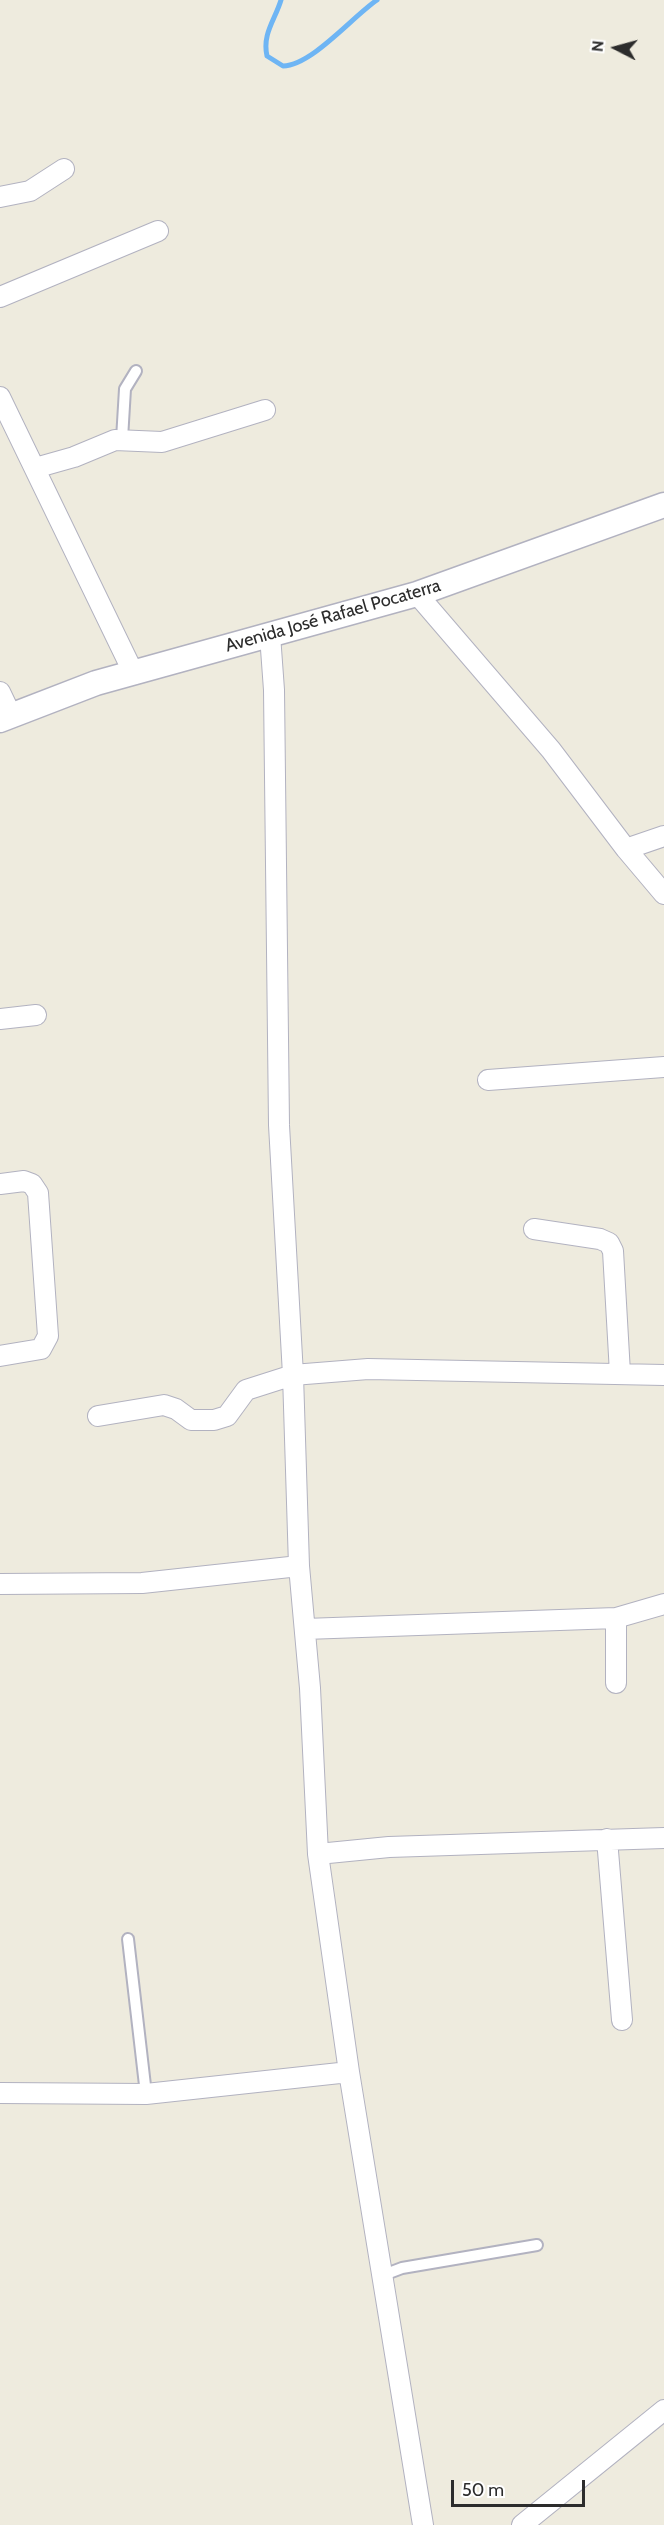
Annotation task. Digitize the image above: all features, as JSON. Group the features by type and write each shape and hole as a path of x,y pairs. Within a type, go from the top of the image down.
{"street":[{"path":"0,197 30,190 64,169"},
{"path":"0,297 158,231"},
{"path":"0,397 134,674"},
{"path":"35,468 74,458 106,443 122,439 147,443 162,442 265,410"},
{"name":"Avenida José Rafael Pocaterra","path":"6,718 96,683 417,594 664,505"},
{"path":"417,594 551,750 626,849 664,894"},
{"path":"270,635 274,690 279,1125 293,1375 299,1566 305,1629 318,1854 349,2072 423,2525"},
{"path":"0,692 6,718"},
{"path":"626,849 664,836"},
{"path":"0,1019 36,1015"},
{"path":"488,1080 664,1067"},
{"path":"0,1184 24,1181 32,1184 38,1193 48,1336 40,1348 0,1356"},
{"path":"534,1229 600,1239 609,1243 613,1251 620,1373"},
{"path":"98,1416 164,1405 176,1409 191,1420 214,1420 227,1416 246,1390 293,1375 368,1369 664,1375"},
{"path":"0,1584 142,1583 299,1566"},
{"path":"305,1629 616,1618 664,1604"},
{"path":"616,1618 616,1683"},
{"path":"318,1854 389,1847 664,1838"},
{"path":"607,1839 622,2020"},
{"path":"0,2093 146,2094 349,2072"},
{"path":"522,2525 664,2410"}],"lane":[{"path":"122,439 125,388 136,371"},
{"path":"129,1939 146,2094"},
{"path":"381,2276 402,2268 537,2245"}],"waterway":[{"path":"281,0 268,34 266,48 267,56 283,66 294,64 319,49 377,0"}]}
